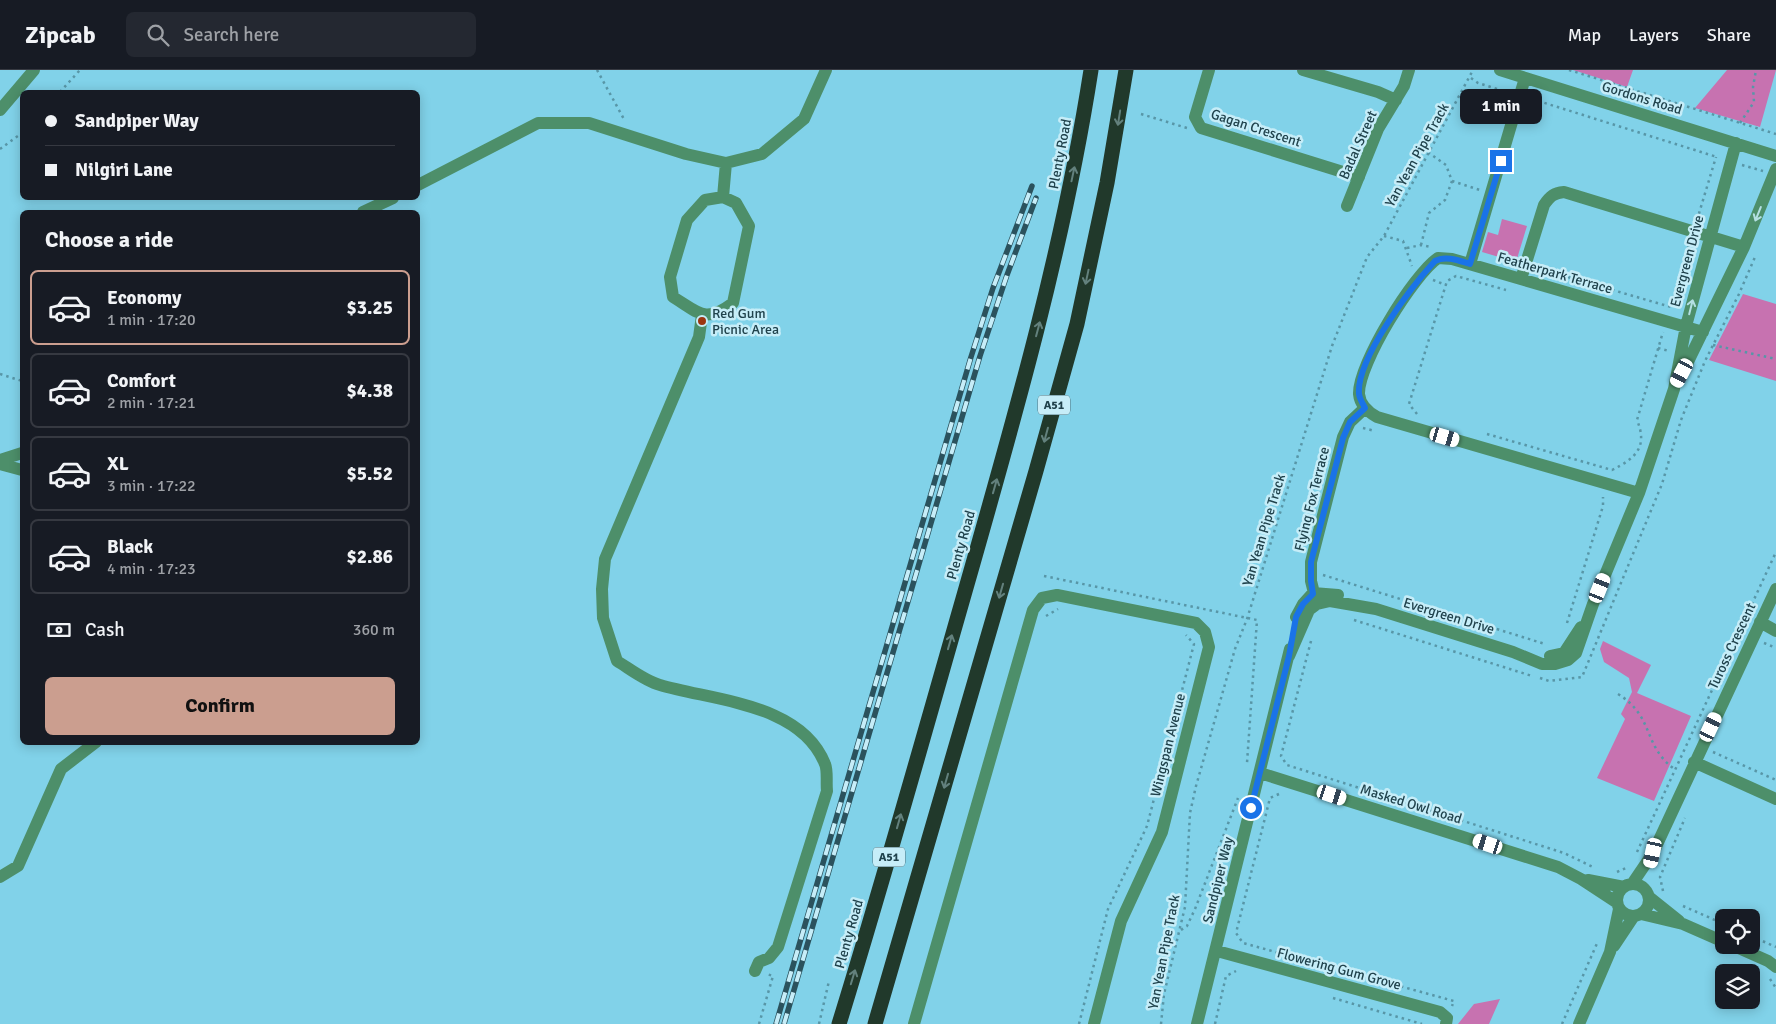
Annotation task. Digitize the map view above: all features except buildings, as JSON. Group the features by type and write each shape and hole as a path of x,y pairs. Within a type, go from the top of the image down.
{"highway":[{"name":"Plenty Road","path":"839,1024 966,588 1041,320 1079,143 1091,70"},
{"name":"A51","path":"875,1024 1034,480 1077,324 1107,183 1126,70"}],"street":[{"path":"0,110 34,70"},
{"path":"420,184 538,123 588,123 686,154 726,163 762,154 804,119 826,70"},
{"name":"Gagan Crescent","path":"1209,70 1195,117 1197,123 1202,128 1359,176"},
{"path":"1303,70 1378,92 1396,100"},
{"name":"Badal Street","path":"1347,206 1378,129 1396,100 1409,70"},
{"name":"Gordons Road","path":"1500,70 1523,75 1776,156"},
{"path":"1470,264 1523,75"},
{"name":"Evergreen Drive","path":"1315,599 1348,596 1376,609 1513,652 1566,657 1593,604 1639,493 1674,389 1686,326 1708,236 1736,143"},
{"path":"723,197 726,163"},
{"name":"Evergreen Drive","path":"1674,389 1744,247 1775,172"},
{"path":"1521,279 1544,204 1548,198 1558,193 1583,198 1744,247"},
{"path":"723,197 736,203 749,226 733,303 718,314 702,315 673,297 670,277 687,220 705,200 723,197"},
{"path":"367,210 389,200"},
{"name":"Featherpark Terrace","path":"1365,408 1359,395 1368,362 1386,326 1423,274 1438,258 1452,259 1470,264 1703,332"},
{"path":"702,315 699,337 605,559 602,589 603,618 617,661 658,685 740,704 787,720 810,739 826,765 827,790 778,946 769,958 759,962 755,971"},
{"path":"1365,408 1377,417 1639,493"},
{"name":"Flying Fox Terrace","path":"1315,599 1311,562 1343,438 1350,422 1365,408"},
{"path":"0,460 20,454"},
{"path":"0,464 20,469"},
{"name":"Tuross Crescent","path":"1628,885 1653,853 1776,589"},
{"name":"Wingspan Avenue","path":"914,1024 1032,610 1042,598 1057,595 1196,623 1206,632 1209,647 1162,832 1121,921 1094,1024"},
{"name":"Sandpiper Way","path":"1197,1024 1289,656 1296,617 1303,604 1315,599"},
{"path":"1760,622 1776,630"},
{"path":"0,877 18,866 61,769 92,745"},
{"path":"1694,762 1776,799"},
{"name":"Masked Owl Road","path":"1260,772 1558,867 1581,878"},
{"name":"Tuross Crescent","path":"1647,894 1653,853"},
{"path":"1581,878 1628,885 1647,894 1683,924"},
{"path":"1581,878 1618,906 1625,915 1638,915 1683,924 1715,938"},
{"path":"1610,952 1618,906 1618,894 1628,885"},
{"path":"1578,1024 1610,952 1638,915 1648,907 1647,894"},
{"name":"Flowering Gum Grove","path":"1216,951 1440,1012 1446,1021"},
{"path":"1752,954 1768,961 1772,971"}],"path":[{"path":"62,90 80,70"},
{"path":"597,70 633,136"},
{"name":"Yan Yean Pipe Track","path":"1161,1024 1164,994 1181,930 1185,907 1187,847 1194,795 1236,649 1332,346 1367,257 1384,236 1473,70"},
{"path":"1569,70 1776,134"},
{"path":"1740,123 1754,102 1753,87 1756,70"},
{"path":"1561,108 1716,157 1775,172"},
{"path":"1141,114 1187,128 1197,123"},
{"path":"0,149 20,134"},
{"path":"1407,248 1421,245 1429,214 1445,200 1452,181 1446,165 1429,153"},
{"path":"1481,432 1612,470 1634,457 1641,445 1642,431 1637,420 1716,157"},
{"path":"1452,181 1491,194"},
{"path":"1384,236 1403,241 1407,248 1412,268 1423,274"},
{"path":"1350,618 1549,681 1582,677 1662,484 1681,420 1713,345 1740,294 1758,251"},
{"path":"1525,264 1671,306"},
{"path":"1425,416 1415,413 1409,404 1447,281 1456,276 1512,292"},
{"path":"1653,332 1662,334"},
{"path":"1713,345 1776,359"},
{"path":"0,374 20,380"},
{"path":"1350,422 1382,433"},
{"path":"1564,629 1603,506 1604,497 1595,494"},
{"path":"1635,855 1776,552"},
{"path":"1311,574 1322,574 1546,644 1553,640"},
{"path":"1044,576 1228,612 1247,619 1257,620 1247,765"},
{"path":"1043,617 1061,609"},
{"path":"1079,1024 1108,909 1147,826 1194,644 1188,635 1178,633"},
{"path":"1312,638 1281,756 1287,765 1564,853 1598,868"},
{"path":"1761,651 1765,642 1776,648"},
{"path":"1618,694 1627,700 1644,718 1654,748 1664,761 1674,769 1688,775"},
{"path":"1717,744 1713,752 1776,780"},
{"path":"1181,930 1187,926 1195,909 1240,793"},
{"path":"1287,796 1278,793 1270,798 1236,933 1240,940 1243,943 1454,1001 1446,1021"},
{"path":"1664,895 1660,877 1686,816"},
{"path":"1614,873 1631,864"},
{"path":"1676,903 1715,920"},
{"path":"1562,1024 1600,937"},
{"path":"1760,940 1776,947"},
{"path":"1214,1024 1226,976 1235,970 1244,973"},
{"path":"755,971 773,976 759,1024"},
{"path":"1772,971 1776,988"},
{"path":"819,1024 829,981"},
{"path":"1327,996 1422,1024"}],"shaded area":[{"path":"1573,70 1633,70 1627,87"},
{"path":"1727,70 1776,70 1760,127 1695,108"},
{"path":"1502,219 1527,226 1516,262 1482,252 1488,232 1498,235"},
{"path":"1743,294 1776,304 1776,381 1709,360"},
{"path":"1603,641 1651,665 1637,693 1691,716 1654,801 1597,778 1625,719 1621,714 1632,692 1629,678 1604,662 1600,649"},
{"path":"1500,999 1489,1024 1458,1024 1474,1004"}],"railway":[{"path":"776,1024 971,357 993,288 1032,186"},
{"path":"784,1024 980,356 1007,275 1036,198"}],"place":[{"name":"Red Gum Picnic Area","path":"702,321"}],"route":[{"path":"1251,808 1289,656 1296,617 1303,604 1313,594 1311,562 1343,438 1350,422 1365,408 1359,395 1362,378 1368,362 1377,342 1401,303 1438,258 1452,259 1470,264 1501,161"}]}
